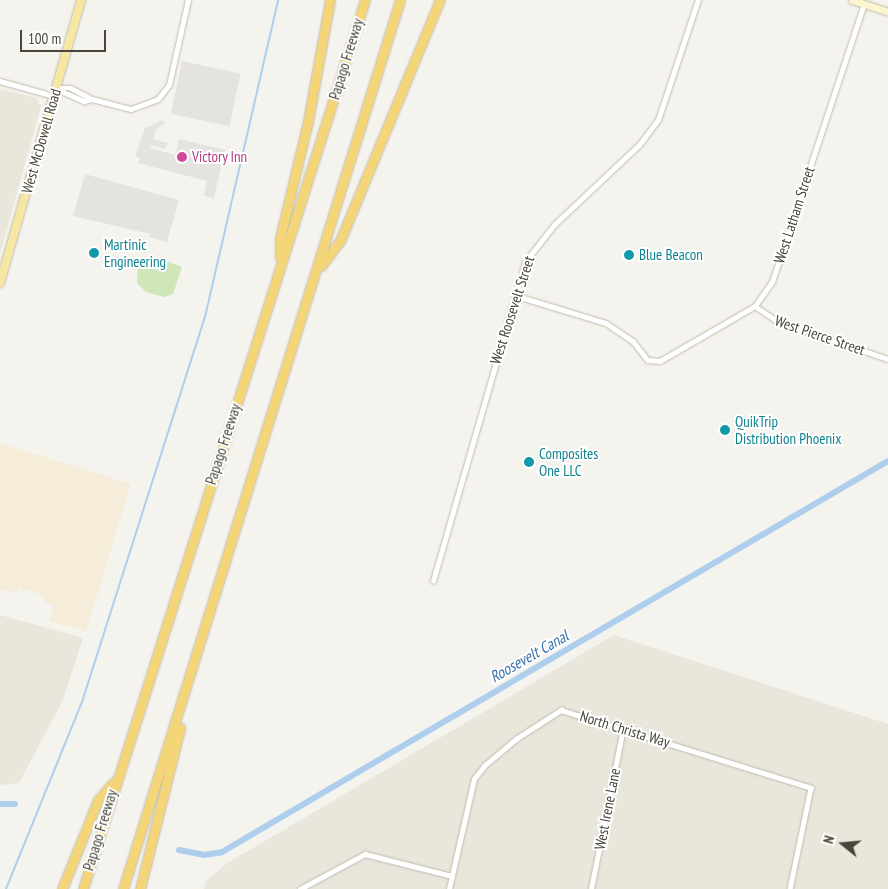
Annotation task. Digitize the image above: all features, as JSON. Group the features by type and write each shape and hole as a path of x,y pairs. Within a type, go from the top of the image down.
{"highway":[{"path":"279,270 280,238 308,121 330,0"},
{"name":"Papago Freeway","path":"83,889 116,779 365,0"},
{"path":"123,889 191,676 400,0"},
{"path":"316,273 340,241 440,0"},
{"path":"140,889 191,676"},
{"path":"62,889 98,800 116,779"}],"main road":[{"name":"West McDowell Road","path":"0,283 81,0"},
{"path":"852,0 888,12"}],"street":[{"path":"56,88 71,88 92,99 131,109 158,100 169,85 188,0"},
{"name":"West Roosevelt Street","path":"433,580 525,262 535,244 639,145 658,120 698,0"},
{"name":"West Latham Street","path":"514,295 606,323 632,341 648,360 660,362 755,306 772,282 864,4"},
{"path":"0,81 54,96"},
{"path":"56,88 84,100 92,99"},
{"name":"West Pierce Street","path":"755,306 779,322 888,359"},
{"name":"North Christa Way","path":"449,889 468,794 484,766 552,712 561,710 811,788 790,889"},
{"name":"West Irene Lane","path":"591,889 623,729"},
{"path":"300,889 365,854 452,876"}],"shaded area":[{"path":"182,61 241,73 229,126 171,114"},
{"path":"0,89 36,98 41,106 0,254"},
{"path":"163,120 165,123 156,129 153,139 168,143 165,149 151,145 150,148 175,155 179,139 225,150 214,198 204,196 207,181 138,163 140,158 135,156 145,128"},
{"path":"85,174 179,200 167,242 149,237 150,234 73,216"},
{"path":"0,443 131,484 86,631 50,621 54,605 43,601 44,595 19,588 17,594 0,589"},
{"path":"0,615 83,638 62,702 19,783 0,785"},
{"path":"614,635 888,724 888,889 204,889 206,881 226,864"}],"green space":[{"path":"149,258 161,259 182,267 173,294 164,297 146,292 137,283 138,267"}],"waterway":[{"path":"6,889 82,702 205,317 278,0"},
{"name":"Roosevelt Canal","path":"179,850 204,855 222,852 888,461"},
{"name":"Roosevelt Canal","path":"0,804 15,804"}],"place":[{"name":"Victory Inn","path":"182,157"},
{"name":"Martinic Engineering","path":"94,253"},
{"name":"Blue Beacon","path":"629,255"},
{"name":"QuikTrip Distribution Phoenix","path":"725,430"},
{"name":"Composites One LLC","path":"529,462"}]}
